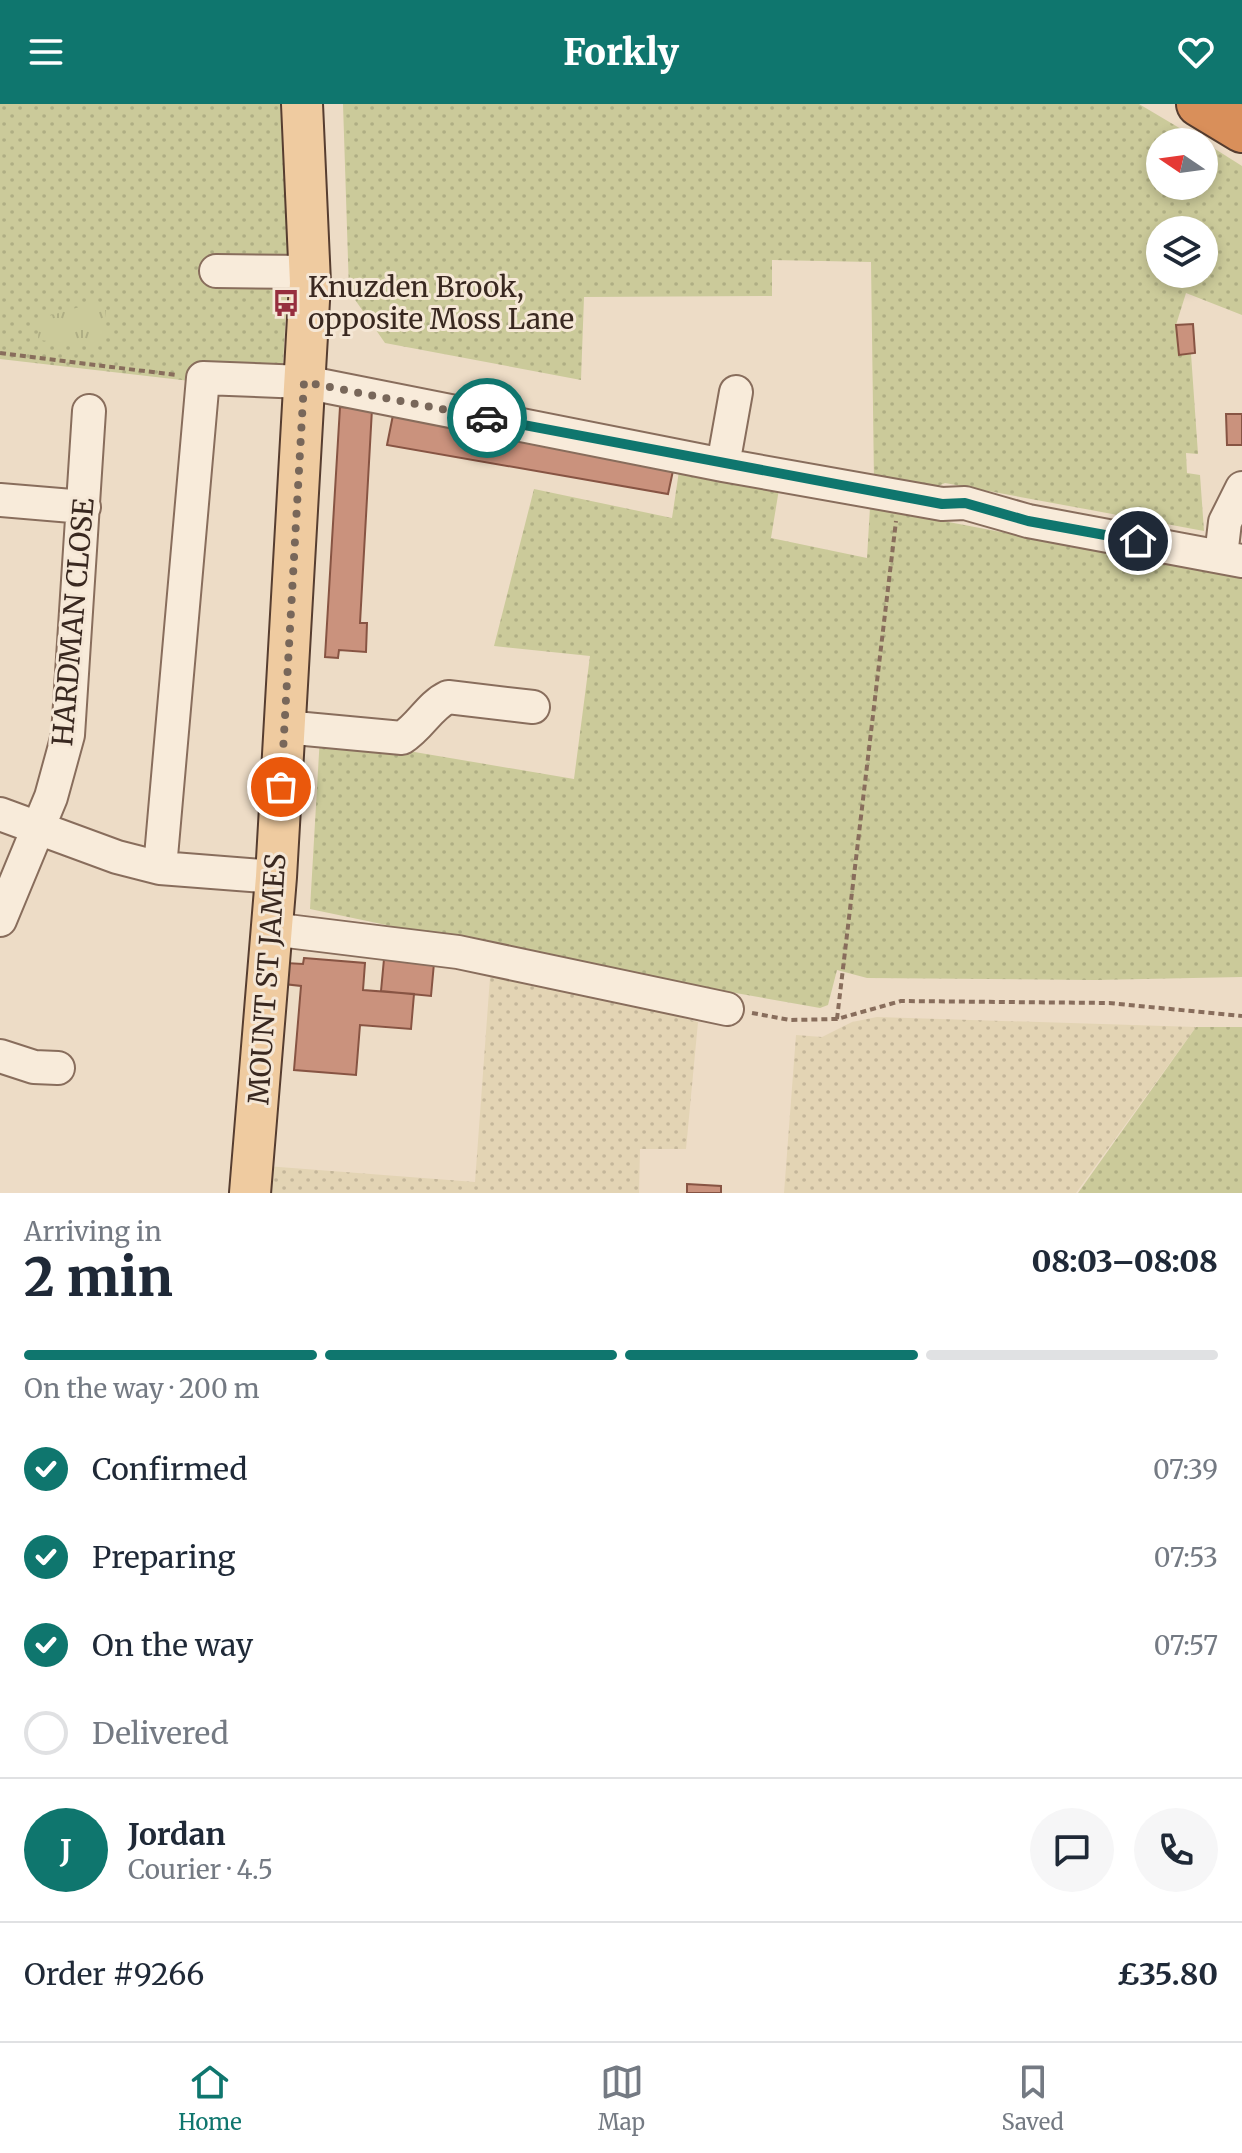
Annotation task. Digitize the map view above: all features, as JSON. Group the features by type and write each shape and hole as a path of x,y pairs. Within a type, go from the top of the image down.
{"highway":[{"path":"1199,104 1242,130"}],"main road":[{"name":"MOUNT ST JAMES","path":"250,1193 276,877 310,272 302,104"}],"street":[{"path":"216,271 310,272"},
{"path":"160,868 203,378 304,382 723,465 942,504 965,503 1028,521 1231,559 1225,522 1242,488"},
{"path":"723,465 736,392"},
{"name":"HARDMAN CLOSE","path":"0,920 51,797 68,735 89,411"},
{"path":"0,500 84,507"},
{"path":"284,727 402,738 418,727 435,703 448,697 533,707"},
{"path":"0,814 117,857 160,868 276,877"},
{"path":"271,929 458,952 727,1009"},
{"path":"0,1056 34,1067 58,1068"}],"path":[{"path":"0,353 203,378"},
{"path":"837,1019 899,495"},
{"path":"727,1009 790,1020 837,1019 901,1001 1109,1003 1242,1016"}],"shaded area":[{"path":"491,964 698,1022 686,1149 640,1149 639,1193 264,1193 266,1166 475,1182"},
{"path":"877,1017 1196,1027 1076,1193 784,1193 796,1035 822,1037 852,1022"}],"green space":[{"path":"0,104 280,104 289,258 283,364 270,372 192,367 190,381 0,359"},
{"path":"343,104 1139,104 1179,128 1146,128 1146,200 1218,200 1218,151 1242,166 1242,315 1186,293 1176,325 1179,355 1191,354 1198,454 1186,453 1187,473 1200,475 1204,531 945,483 929,490 874,482 871,262 772,260 772,296 584,297 581,380 385,343 349,291"},
{"path":"93,303 106,308 102,346 38,340 39,319"},
{"path":"679,471 779,489 771,538 867,558 870,507 1242,578 1242,977 1095,980 867,978 837,970 828,1005 820,1008 572,964 310,909 320,736 574,779 590,656 494,646 534,489 672,518"},
{"path":"1196,1027 1242,1027 1242,1193 1078,1193"}],"building":[{"path":"1193,324 1195,353 1179,355 1176,325"},
{"path":"340,407 372,409 360,623 367,623 366,652 339,650 338,658 325,657"},
{"path":"394,410 674,466 668,494 387,445"},
{"path":"1226,414 1242,414 1242,445 1227,445"},
{"path":"304,958 365,963 363,990 414,994 411,1029 360,1025 356,1075 294,1070 301,986 284,984 286,963 303,964"},
{"path":"384,959 434,963 431,996 381,991"},
{"path":"687,1184 721,1186 721,1193 687,1193"}],"way so far":[{"path":"281,787 304,382 487,418"}],"place":[{"name":"Knuzden Brook, opposite Moss Lane","path":"286,303"}],"route":[{"path":"487,418 942,504 965,503 1028,521 1138,541"}]}
